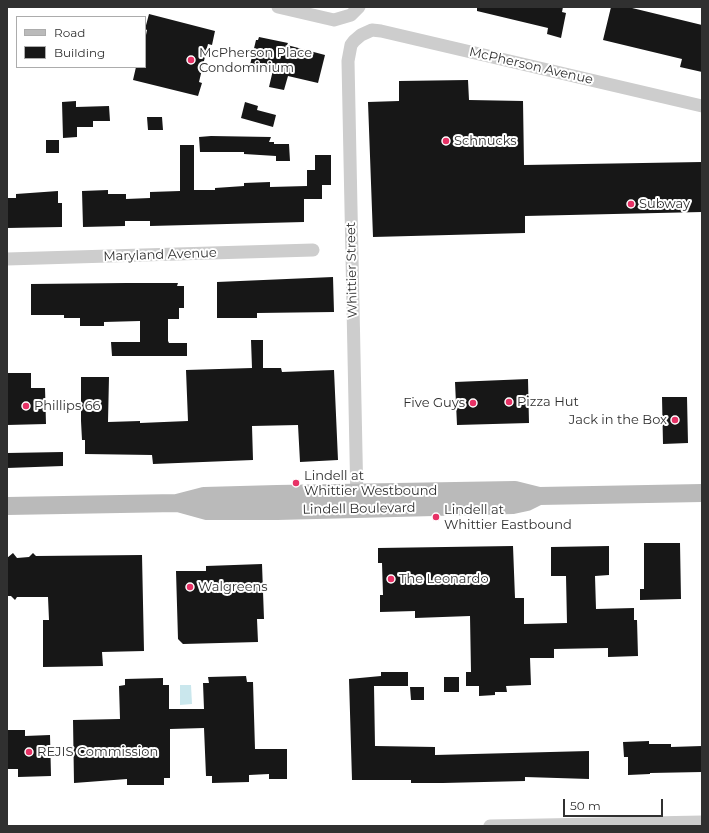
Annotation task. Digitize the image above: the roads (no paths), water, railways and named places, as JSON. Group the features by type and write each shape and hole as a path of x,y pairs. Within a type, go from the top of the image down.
{"main road":[{"name":"Lindell Boulevard","path":"7,506 177,503 204,496 357,500 515,490 539,496 702,493"}],"street":[{"path":"278,7 334,20 355,11"},
{"name":"McPherson Avenue","path":"361,35 372,30 381,31 702,106"},
{"name":"Whittier Street","path":"357,500 348,61 351,46 361,35"},
{"name":"Maryland Avenue","path":"7,259 313,250"},
{"path":"490,826 702,822"}],"water":[{"path":"180,685 191,685 192,704 180,705"}],"place":[{"name":"McPherson Place Condominium","path":"191,60"},
{"name":"Schnucks","path":"446,141"},
{"name":"Subway","path":"631,204"},
{"name":"Pizza Hut","path":"509,402"},
{"name":"Five Guys","path":"473,403"},
{"name":"Phillips 66","path":"26,406"},
{"name":"Jack in the Box","path":"675,420"},
{"name":"Lindell at Whittier Westbound","path":"296,483"},
{"name":"Lindell at Whittier Eastbound","path":"436,517"},
{"name":"The Leonardo","path":"391,579"},
{"name":"Walgreens","path":"190,587"},
{"name":"REJIS Commission","path":"29,752"}]}
